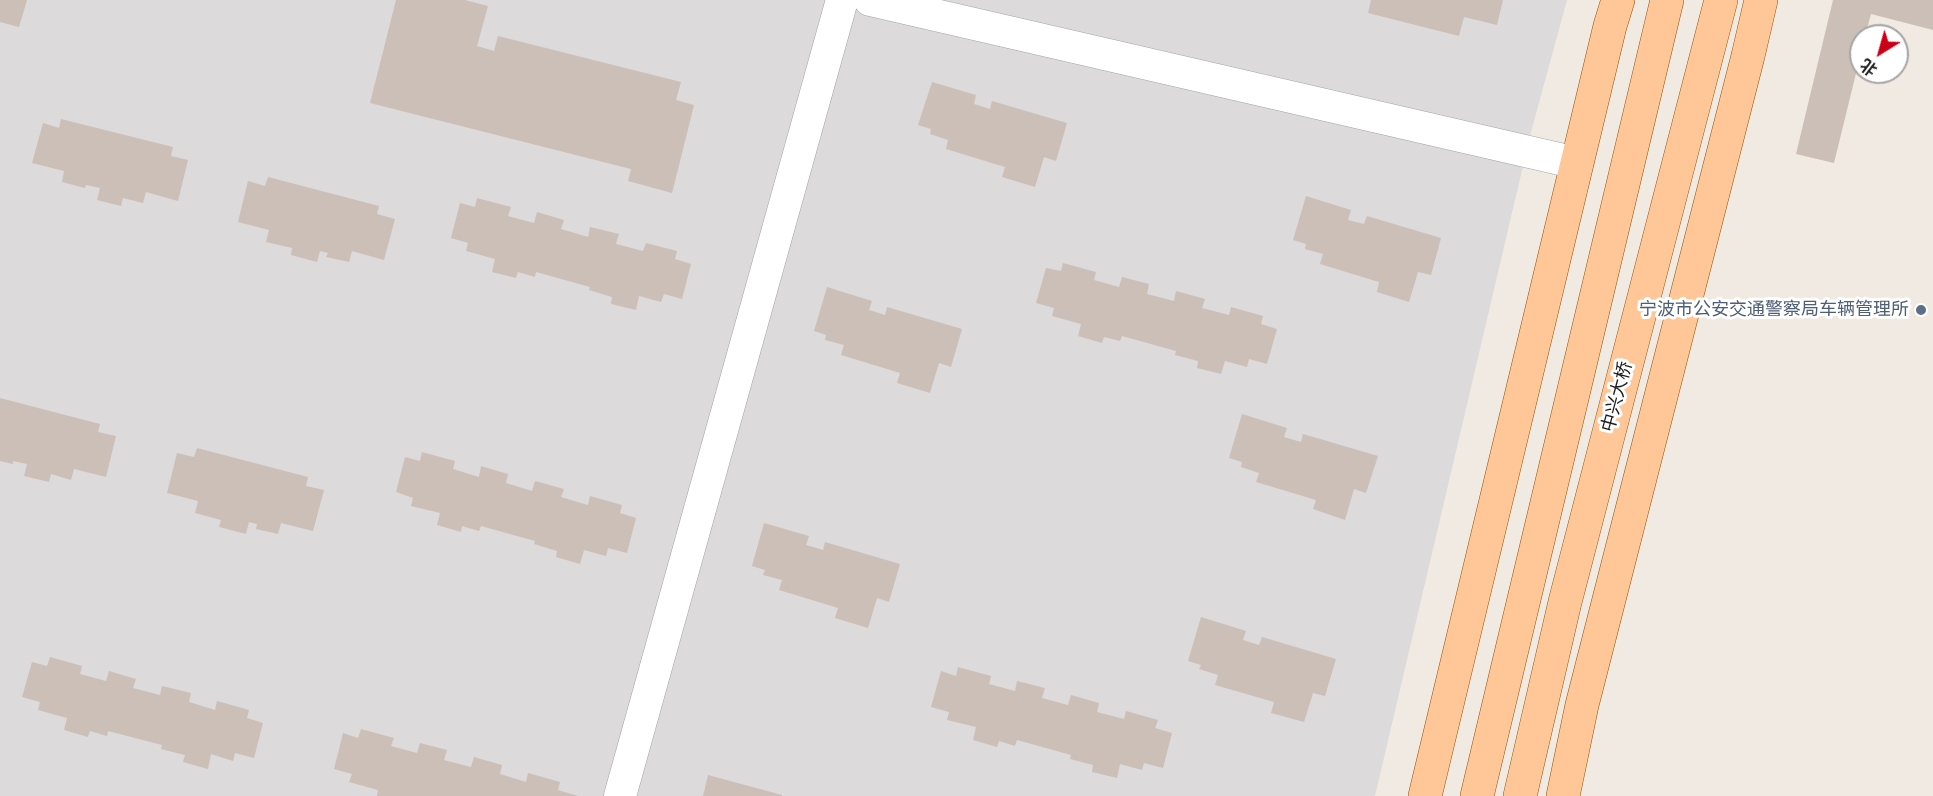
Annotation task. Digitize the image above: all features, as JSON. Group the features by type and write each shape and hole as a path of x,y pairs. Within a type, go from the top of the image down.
{"main road":[{"path":"1425,796 1618,0"},
{"path":"1477,796 1667,0"},
{"name":"中兴大桥","path":"1520,796 1565,602 1721,0"},
{"path":"1563,796 1582,705 1749,56 1761,0"}],"street":[{"path":"620,796 842,0"},
{"path":"870,0 1577,163"}],"shaded area":[{"path":"0,0 1567,0 1531,132 1375,796 0,796"}],"building":[{"path":"0,0 27,0 19,27 0,22"},
{"path":"396,0 465,0 488,6 477,46 494,51 498,36 681,82 676,100 694,105 672,193 628,181 631,169 370,103"},
{"path":"1371,0 1503,0 1497,25 1464,17 1459,36 1368,13"},
{"path":"1833,0 1933,0 1933,30 1871,14 1868,24 1849,24 1849,84 1853,84 1834,163 1796,154"},
{"path":"932,82 976,95 974,104 990,109 992,101 1067,123 1056,161 1044,157 1035,187 1002,177 1005,167 946,149 948,140 930,134 931,129 918,125"},
{"path":"61,119 173,147 171,156 188,160 178,201 146,192 143,203 123,198 121,206 97,200 100,188 86,185 85,188 62,182 64,171 32,163 43,123 59,128"},
{"path":"268,177 379,206 377,214 395,219 384,260 352,251 349,262 326,257 328,253 320,251 317,262 291,255 292,248 266,242 269,230 238,222 248,181 265,186"},
{"path":"1306,196 1351,210 1348,220 1364,224 1367,216 1441,238 1431,275 1418,272 1409,302 1377,292 1379,282 1320,264 1323,254 1305,249 1306,244 1293,240"},
{"path":"477,198 511,207 508,216 534,223 537,212 564,220 561,229 588,237 590,227 619,234 616,244 643,251 646,243 677,251 675,259 691,264 682,299 664,294 661,302 639,296 636,310 611,304 612,297 589,290 590,287 536,272 535,277 518,272 516,278 492,272 495,259 466,251 468,243 451,238 460,203 475,207"},
{"path":"1063,263 1096,272 1094,280 1119,287 1122,277 1149,284 1147,294 1174,301 1176,291 1205,299 1202,308 1229,315 1231,307 1263,316 1261,324 1277,329 1267,364 1249,359 1247,367 1225,361 1221,374 1197,368 1198,361 1175,355 1176,351 1122,336 1120,341 1104,337 1102,343 1078,336 1081,324 1052,316 1054,308 1036,303 1046,268 1061,271"},
{"path":"827,287 872,301 869,310 885,315 887,307 962,329 951,367 939,363 930,393 897,383 900,373 841,355 844,345 825,340 826,335 814,331"},
{"path":"0,398 100,424 98,432 116,436 106,477 74,469 71,480 51,474 49,482 24,476 27,464 0,461"},
{"path":"1242,414 1287,428 1284,437 1301,442 1303,434 1378,456 1366,493 1354,489 1345,520 1313,509 1316,500 1256,482 1259,473 1241,467 1242,462 1229,458"},
{"path":"197,448 308,477 306,486 324,490 313,531 281,523 278,534 256,529 257,524 249,522 246,534 219,527 221,520 195,513 198,501 167,493 177,453 194,457"},
{"path":"422,452 455,461 453,469 479,477 481,466 508,474 506,483 532,491 535,481 564,489 561,497 588,505 590,496 622,505 620,513 636,518 627,553 608,548 606,556 584,550 580,564 556,557 557,551 534,544 535,541 481,526 479,531 462,526 461,532 437,525 440,513 411,506 413,498 396,492 405,457 420,461"},
{"path":"764,523 809,536 806,545 823,550 825,542 900,564 889,602 877,598 868,628 835,618 838,608 779,590 782,580 763,575 765,570 752,566"},
{"path":"1201,617 1246,631 1243,640 1259,645 1262,637 1336,659 1325,696 1313,693 1304,722 1271,713 1274,702 1215,685 1218,675 1199,669 1201,665 1188,661"},
{"path":"50,657 82,666 80,674 106,681 109,671 136,679 133,688 160,695 162,686 191,693 189,702 215,710 217,701 249,710 247,718 263,723 254,758 235,753 233,761 211,754 208,769 183,762 185,755 161,749 162,745 108,731 107,736 90,731 88,737 64,730 67,718 38,710 40,702 22,697 32,662 47,666"},
{"path":"958,667 991,676 989,684 1015,691 1017,681 1045,688 1042,698 1068,705 1071,695 1099,703 1097,712 1124,719 1126,711 1158,720 1155,728 1172,733 1163,768 1144,763 1142,770 1120,764 1117,778 1092,772 1093,765 1070,759 1071,755 1017,740 1015,746 999,741 997,747 973,740 976,727 947,720 949,712 931,707 941,671 956,676"},
{"path":"361,729 394,738 391,746 417,753 420,743 447,750 444,760 471,767 474,757 502,765 500,774 526,782 528,773 560,782 558,790 578,796 377,796 378,790 349,782 352,774 334,769 343,733 358,738"},
{"path":"708,775 782,795 782,796 703,796"}],"place":[{"name":"宁波市公安交通警察局车辆管理所","path":"1921,310"}]}
